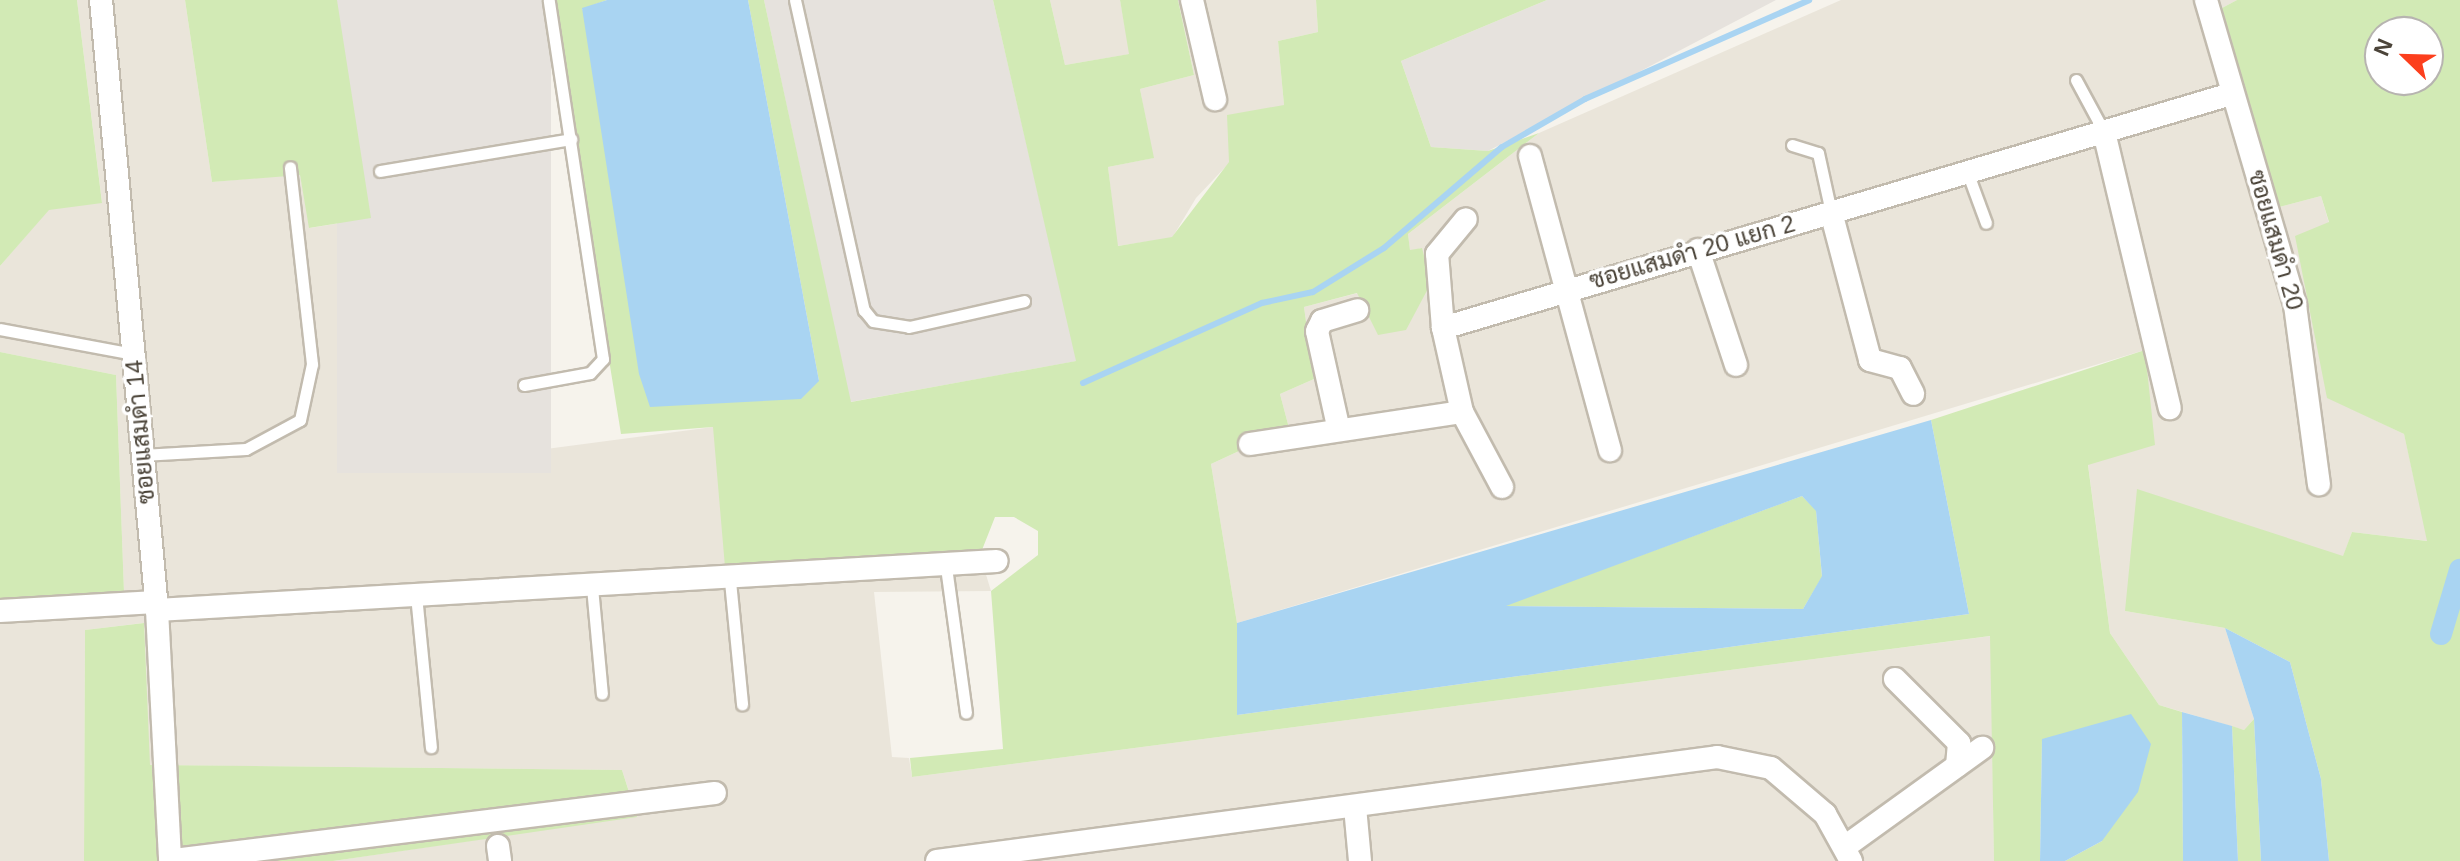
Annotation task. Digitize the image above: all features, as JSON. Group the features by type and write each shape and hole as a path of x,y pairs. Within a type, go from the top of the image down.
{"street":[{"name":"ซอยแสมดำ 14","path":"101,0 157,606 172,861"},
{"path":"1192,0 1215,99"},
{"name":"ซอยแสมดำ 20","path":"2206,0 2295,305 2319,484"},
{"name":"ซอยแสมดำ 20 แยก 2","path":"1443,328 1567,288 1968,174 2231,94"},
{"path":"2104,132 2170,408"},
{"path":"1530,156 1610,450"},
{"path":"1831,212 1870,360 1900,368 1913,394"},
{"path":"1466,219 1437,254 1443,328 1462,412 1502,487"},
{"path":"1698,250 1736,365"},
{"path":"1338,426 1317,331 1322,321 1357,310"},
{"path":"1250,444 1338,426 1462,412"},
{"path":"0,611 730,581 997,561"},
{"path":"1895,679 1959,743 1957,766"},
{"path":"937,861 1717,757 1771,768 1825,814 1849,854 1982,748"},
{"path":"172,861 715,793"},
{"path":"1355,807 1360,861"}],"lane":[{"path":"524,385 590,373 603,359 549,0"},
{"path":"795,0 864,310 885,327 909,327 1024,301"},
{"path":"2076,80 2104,132"},
{"path":"380,171 571,139"},
{"path":"1792,145 1818,153 1831,212"},
{"path":"142,455 246,449 300,420 312,364 290,167"},
{"path":"1968,174 1986,223"},
{"path":"0,329 133,354"},
{"path":"946,567 966,713"},
{"path":"730,581 742,704"},
{"path":"592,587 602,694"},
{"path":"416,595 431,747"}],"shaded area":[{"path":"77,0 185,0 212,182 300,174 310,228 371,218 410,467 713,427 980,555 991,591 874,592 892,757 909,758 912,777 1991,636 1994,861 333,861 637,816 622,770 149,765 143,623 85,630 84,861 0,861 0,599 124,592 116,375 0,352 0,266 49,209 102,202"},
{"path":"337,0 551,0 551,473 337,473"},
{"path":"764,0 993,0 1077,361 850,402"},
{"path":"1050,0 1120,0 1130,54 1065,65"},
{"path":"1178,0 1316,0 1318,32 1278,41 1284,105 1196,198 1172,238 1117,246 1108,167 1153,158 1140,89 1194,75"},
{"path":"1547,0 1776,0 1488,151 1431,147 1401,61"},
{"path":"1841,0 2237,0 2222,8 2279,207 2321,196 2329,223 2327,397 2404,434 2428,541 2352,532 2343,557 2125,611 2225,628 2254,719 2244,730 2159,705 2110,633 2088,464 2145,350 1237,623 1211,464 1289,428 1280,394 1314,379 1304,307 1358,293 1422,248 1410,251 1408,234 1539,133"}],"green space":[{"path":"0,0 77,0 102,203 49,210 0,266"},
{"path":"185,0 337,0 371,218 309,228 300,175 212,182"},
{"path":"551,0 607,0 582,9 819,381 748,0 764,0 851,402 1076,361 993,0 1050,0 1065,65 1129,54 1120,0 1178,0 1194,75 1140,89 1154,158 1108,167 1118,246 1172,237 1229,162 1227,115 1284,105 1278,41 1318,32 1316,0 1547,0 1401,61 1431,147 1488,151 1539,133 1408,234 1410,250 1422,248 1431,283 1406,330 1378,335 1357,293 1304,307 1314,379 1280,394 1289,428 1211,464 1237,623 1237,715 1969,614 1931,420 2145,350 2155,445 2088,465 2110,633 2159,705 2182,712 2183,861 2065,861 2102,841 2042,739 2040,861 1994,861 1990,636 912,777 910,758 1003,749 991,591 1038,555 1038,531 1014,517 995,517 980,555 725,567 713,427 621,434"},
{"path":"2237,0 2460,0 2460,861 2329,861 2321,779 2290,662 2225,628 2125,611 2137,489 2343,556 2352,532 2427,541 2404,434 2327,398 2295,236 2329,222 2321,196 2279,207 2222,8"},
{"path":"0,352 116,375 124,592 0,599"},
{"path":"1802,496 1816,510 1822,577 1803,609 1503,606"},
{"path":"144,623 150,765 622,770 637,817 333,861 84,861 85,630"},
{"path":"2254,719 2261,861 2238,861 2232,726 2244,730"}],"water":[{"path":"607,0 748,0 819,381 801,399 650,407 639,374 582,8"},
{"path":"1931,420 1969,614 1237,715 1237,623","holes":["1802,496 1816,511 1822,576 1803,609 1506,606"]},
{"path":"2225,628 2290,662 2321,779 2329,861 2261,861 2254,719"},
{"path":"2182,712 2232,726 2238,861 2183,861"},
{"path":"2131,714 2151,744 2138,792 2102,841 2065,861 2040,861 2042,739"}],"waterway":[{"path":"1083,383 1262,303 1313,292 1384,248 1502,147 1585,99 1809,0"},
{"path":"2441,634 2460,570"}]}
